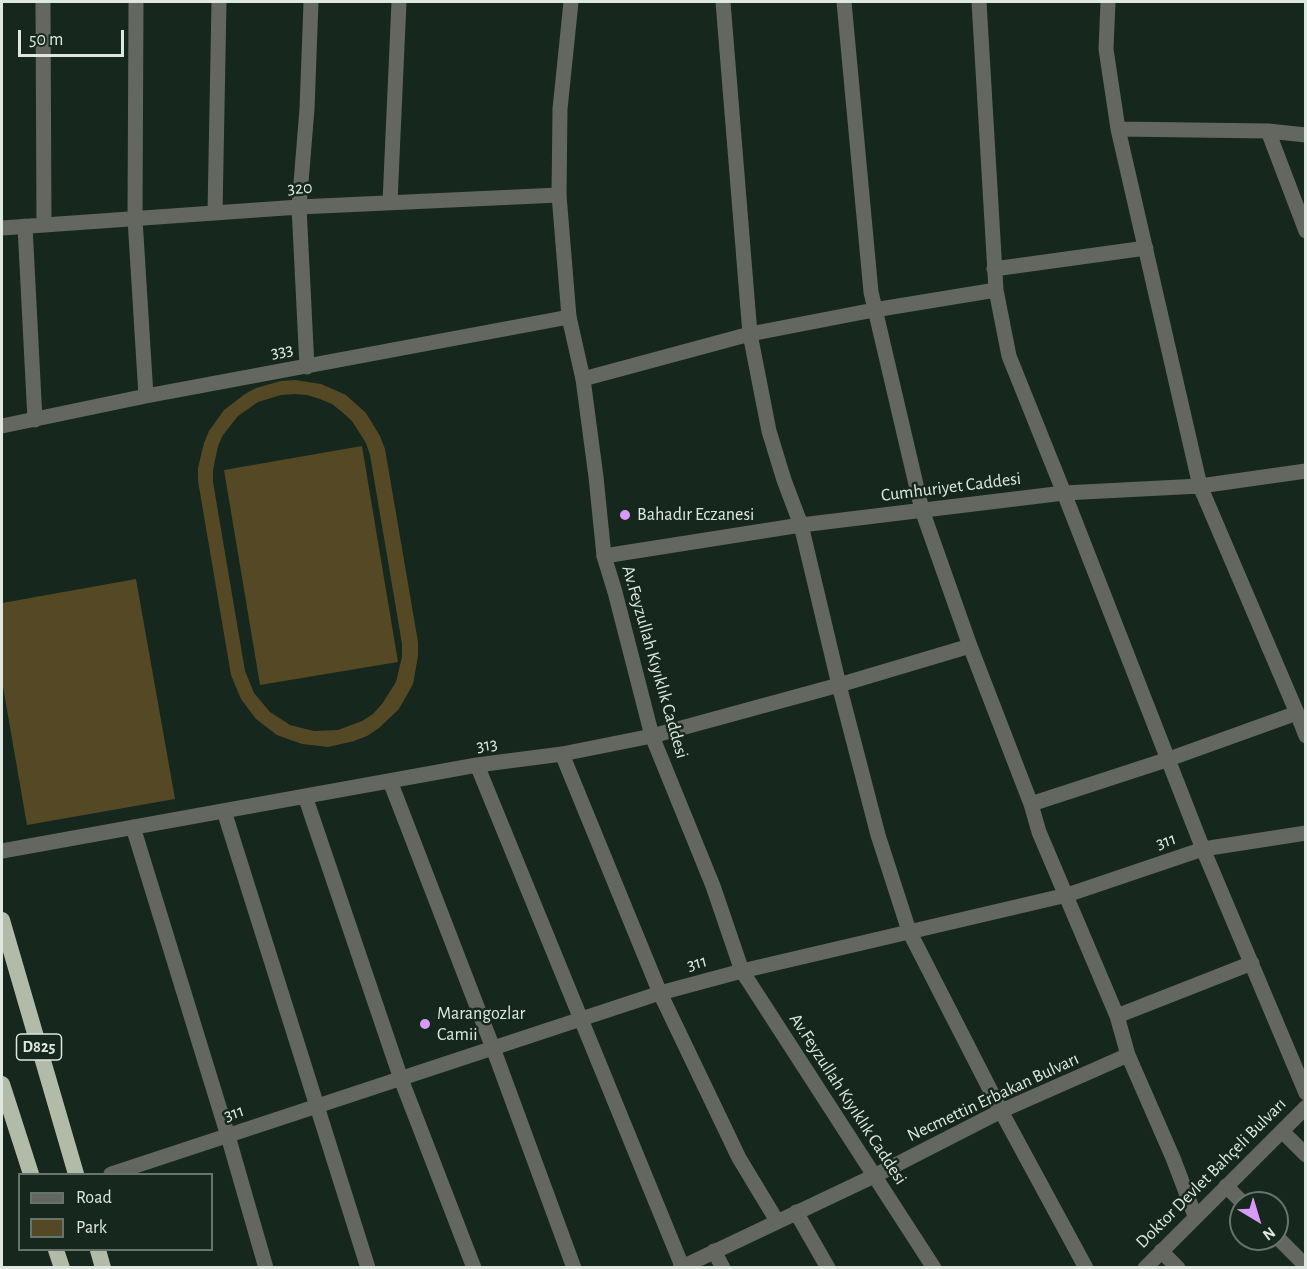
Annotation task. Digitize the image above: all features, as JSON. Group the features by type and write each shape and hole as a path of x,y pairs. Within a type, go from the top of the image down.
{"highway":[{"name":"D825","path":"2,920 76,1173"},
{"path":"2,1084 31,1173"},
{"path":"56,1251 62,1268"},
{"path":"98,1251 103,1268"}],"street":[{"path":"43,2 44,225"},
{"path":"136,2 135,219 146,396"},
{"path":"215,213 219,2"},
{"path":"307,367 299,207 308,109 311,2"},
{"path":"390,202 399,2"},
{"name":"Av.Feyzullah Kıyıklık Caddesi","path":"571,2 560,109 559,195 569,317 583,379 604,556 652,736 712,886 742,971 934,1268"},
{"path":"723,2 750,334 770,431 784,480 801,525 878,835 909,931 1086,1268"},
{"path":"844,2 871,292 922,510 970,646 1031,804 1039,832 1117,1016 1128,1055 1173,1158 1195,1216"},
{"path":"979,2 994,269 1009,356 1203,849 1305,1093"},
{"path":"1108,2 1106,49 1119,129 1200,486 1305,736"},
{"path":"1119,129 1268,131 1305,135"},
{"path":"1268,131 1305,231"},
{"name":"320","path":"25,226 299,207 559,195"},
{"path":"2,228 25,226 35,420"},
{"path":"994,269 1146,248"},
{"path":"583,379 750,334 996,290"},
{"name":"333","path":"2,426 146,396 569,317"},
{"name":"Cumhuriyet Caddesi","path":"604,556 801,525 922,510 1064,493 1200,486 1305,471"},
{"name":"313","path":"2,850 477,765 562,754 652,736 839,685 970,646"},
{"path":"1031,804 1169,759 1297,713"},
{"path":"562,754 660,993 739,1158 777,1221"},
{"path":"477,765 681,1267"},
{"path":"390,781 493,1048 574,1268"},
{"path":"305,796 401,1079 474,1268"},
{"path":"224,811 368,1268"},
{"path":"133,827 266,1268"},
{"name":"311","path":"114,1173 660,993 742,971 1067,895 1203,849 1305,832"},
{"path":"1117,1016 1252,963"},
{"name":"Necmettin Erbakan Bulvarı","path":"681,1267 874,1176 1002,1111 1128,1055"},
{"name":"Doktor Devlet Bahçeli Bulvarı","path":"1145,1268 1305,1107"},
{"path":"1281,1131 1305,1155"},
{"path":"1226,1186 1231,1191"},
{"path":"796,1212 828,1268"},
{"path":"1289,1249 1305,1266"},
{"path":"714,1251 723,1268"},
{"path":"1161,1251 1178,1268"}],"green space":[{"path":"295,380 321,384 346,395 366,413 380,436 385,449 418,642 413,684 399,709 367,736 328,747 302,744 277,735 256,719 241,699 231,675 198,481 198,468 204,443 209,431 224,410 256,388 281,381","holes":["281,395 307,395 332,404 342,412 352,421 366,443 370,455 402,644 402,657 396,682 382,704 362,721 338,730 314,731 290,725 270,712 254,693 245,671 213,482 218,446 223,435 238,416 258,402"]},
{"path":"362,446 398,662 260,685 224,470"},
{"path":"136,579 175,799 27,825 2,681 2,603"}],"place":[{"name":"Bahadır Eczanesi","path":"625,515"},
{"name":"Marangozlar Camii","path":"425,1024"}]}
